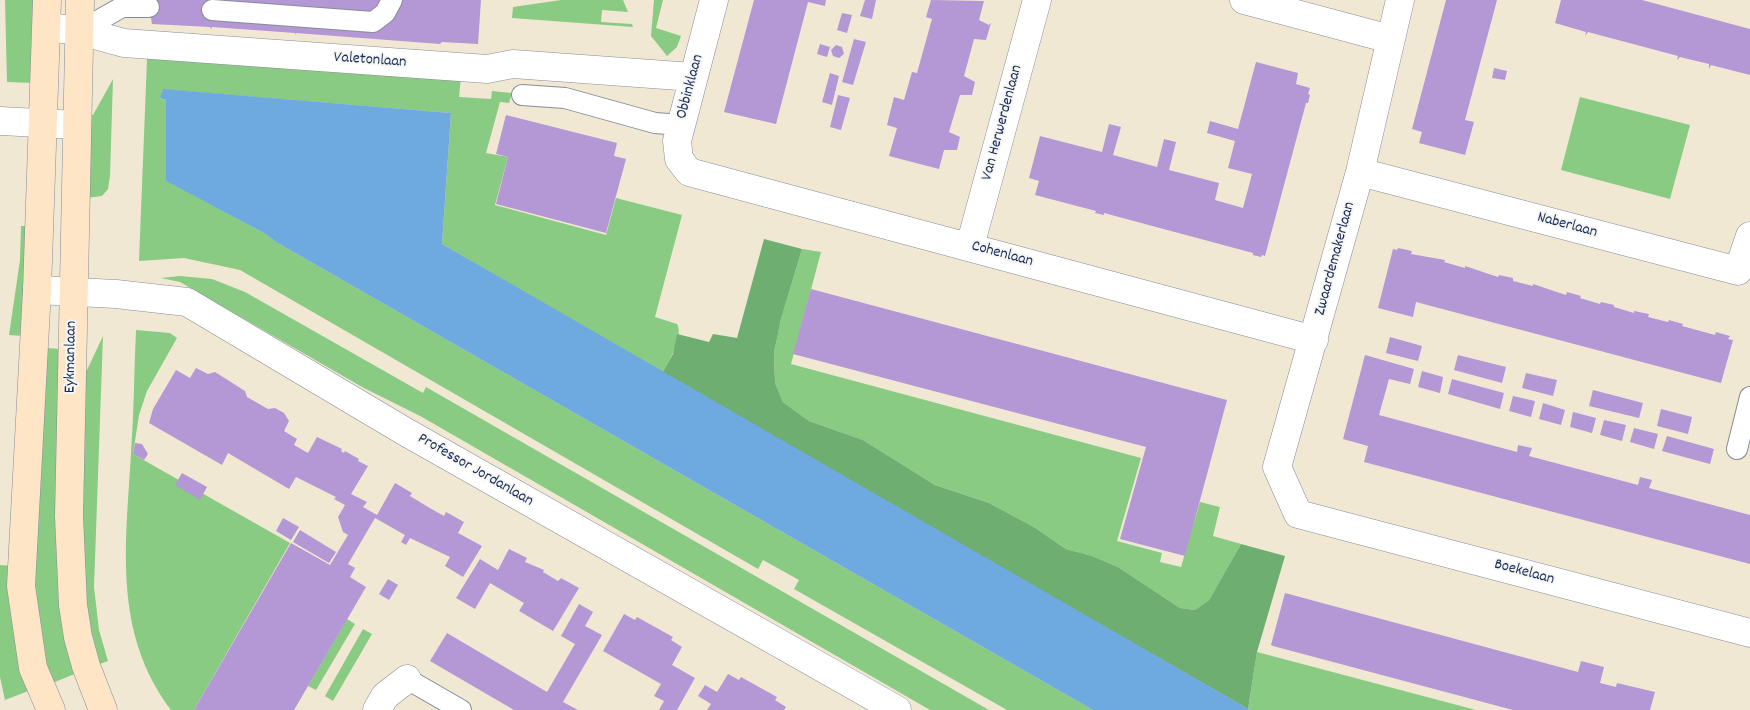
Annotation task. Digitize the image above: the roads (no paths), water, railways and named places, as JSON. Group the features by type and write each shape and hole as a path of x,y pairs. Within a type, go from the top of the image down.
{"main road":[{"path":"47,0 37,290 21,586 33,668 51,710"},
{"name":"Eykmanlaan","path":"80,0 69,516 72,605 86,666 103,710"}],"street":[{"name":"Obbinklaan","path":"689,172 679,160 677,141 714,0"},
{"name":"Van Herwerdenlaan","path":"970,246 1037,0"},
{"path":"1244,0 1390,39"},
{"name":"Zwaardemakerlaan","path":"1298,514 1277,467 1360,172 1400,0"},
{"name":"Valetonlaan","path":"47,27 80,31 124,43 487,69 513,64 694,77"},
{"path":"0,121 78,125"},
{"name":"Cohenlaan","path":"689,172 1314,340"},
{"name":"Naberlaan","path":"1360,172 1738,271 1750,236"},
{"name":"Professor Jordanlaan","path":"37,290 186,302 404,431 897,710"},
{"name":"Boekelaan","path":"1298,514 1750,633"},
{"path":"377,710 385,696 407,679"}],"lane":[{"path":"212,10 373,22 385,13 392,0"},
{"path":"80,31 122,7 149,7"},
{"path":"522,94 565,98 655,124 681,125"},
{"path":"1737,449 1750,397"},
{"path":"407,679 461,710"}],"water":[{"path":"163,89 451,113 442,244 1250,710 1093,710 276,242 264,233 166,181 166,100 160,98"}]}
